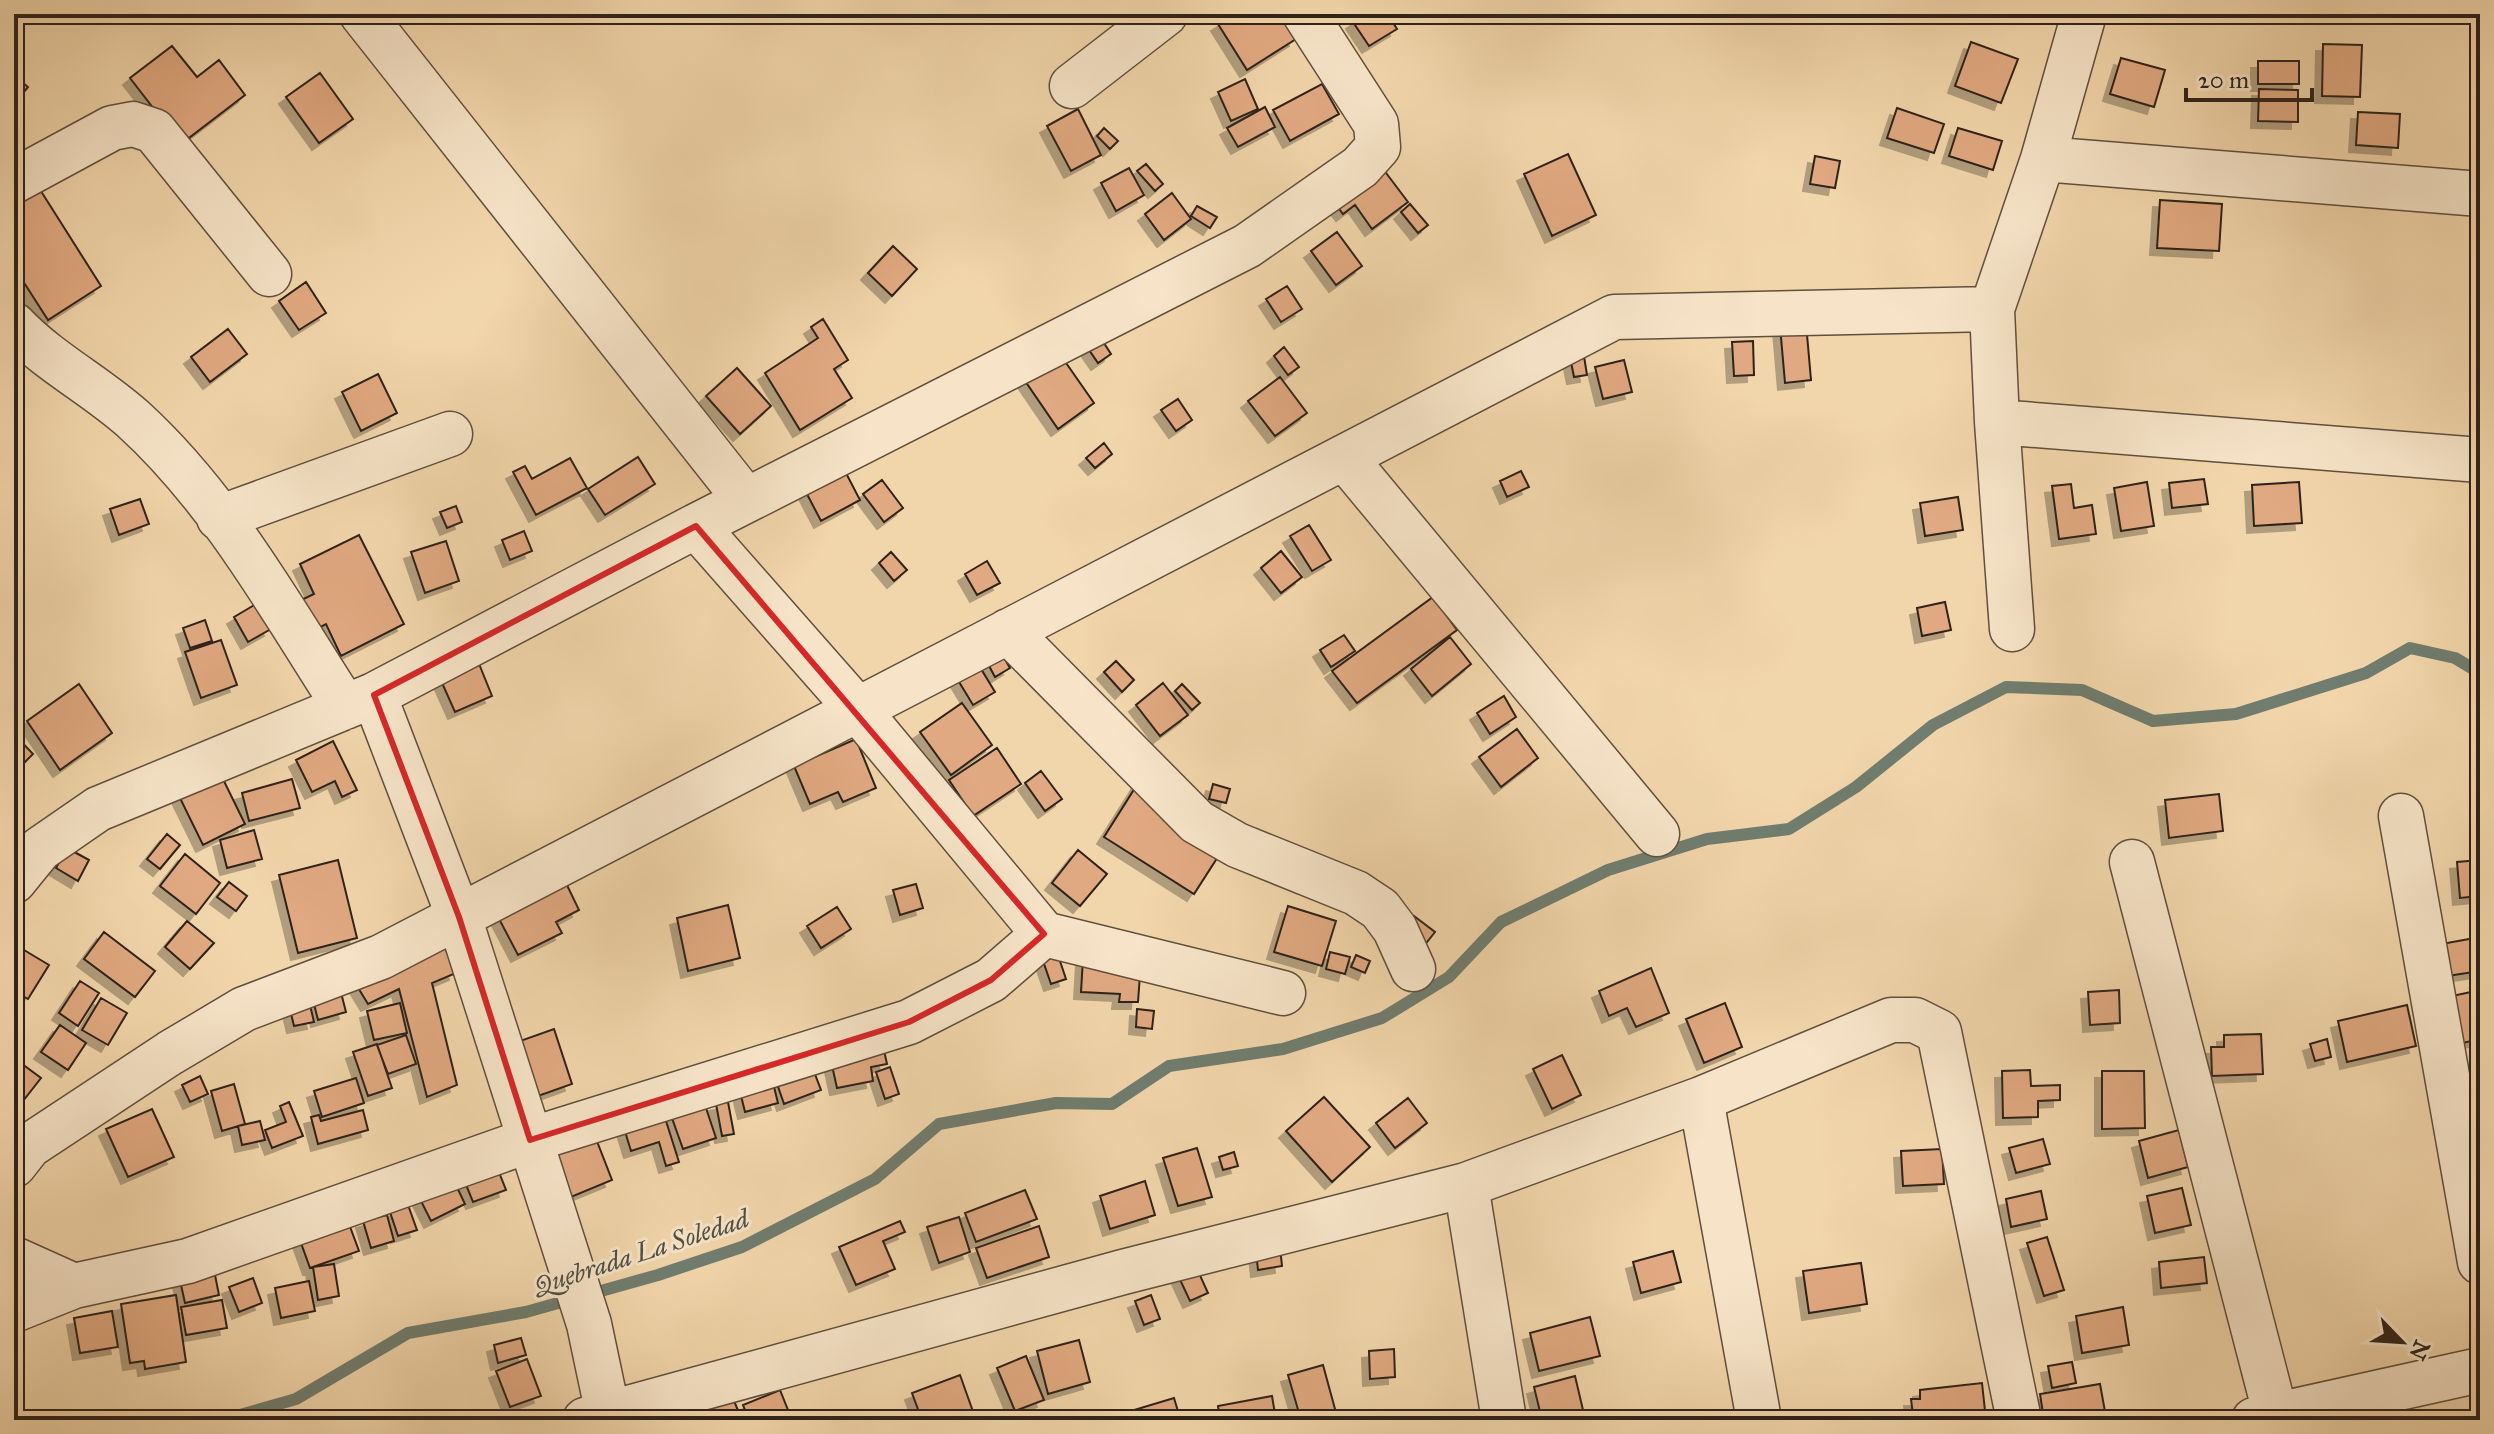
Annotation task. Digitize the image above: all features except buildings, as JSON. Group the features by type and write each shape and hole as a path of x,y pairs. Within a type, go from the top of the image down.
{"street":[{"path":"362,14 746,500"},
{"path":"1072,86 1165,14"},
{"path":"14,881 40,849 98,809 359,701 746,500 1247,246 1360,167 1378,147 1376,124 1305,14"},
{"path":"2012,629 1992,309 2043,159 2084,14"},
{"path":"14,181 112,128 133,124 154,131 269,274"},
{"path":"2043,159 2480,194"},
{"path":"14,1165 29,1146 170,1053 244,1009 381,957 1614,317 1992,309"},
{"path":"14,325 33,345 133,419 219,518 359,701 459,917 589,1324 597,1417 1123,1272 1466,1185 1701,1099 1891,1020 1915,1020 1939,1032 2019,1420"},
{"path":"1997,422 2480,460"},
{"path":"219,518 450,434"},
{"path":"1344,457 1657,834"},
{"path":"696,526 858,710 1044,934 1283,993"},
{"path":"1008,631 1197,822 1237,845 1356,893 1380,909 1395,929 1413,969"},
{"path":"2401,816 2480,1262"},
{"path":"2132,862 2269,1419 2480,1370"},
{"path":"14,1310 74,1286 188,1261 530,1140 909,1022 991,980 1044,934"},
{"path":"1701,1099 1759,1420"},
{"path":"1466,1185 1498,1419"},
{"path":"14,1259 74,1286"}],"highlighted area":[{"path":"696,526 1044,934 991,980 909,1022 530,1140 459,917 374,695"}],"waterway":[{"name":"Quebrada La Soledad","path":"199,1420 240,1415 296,1399 408,1333 526,1312 658,1275 742,1247 875,1179 939,1124 1056,1103 1112,1104 1169,1066 1283,1049 1382,1018 1449,977 1501,922 1608,870 1707,839 1789,829 1856,787 1933,725 2006,687 2082,690 2153,721 2236,714 2366,673 2410,648 2455,658 2480,673"}]}
